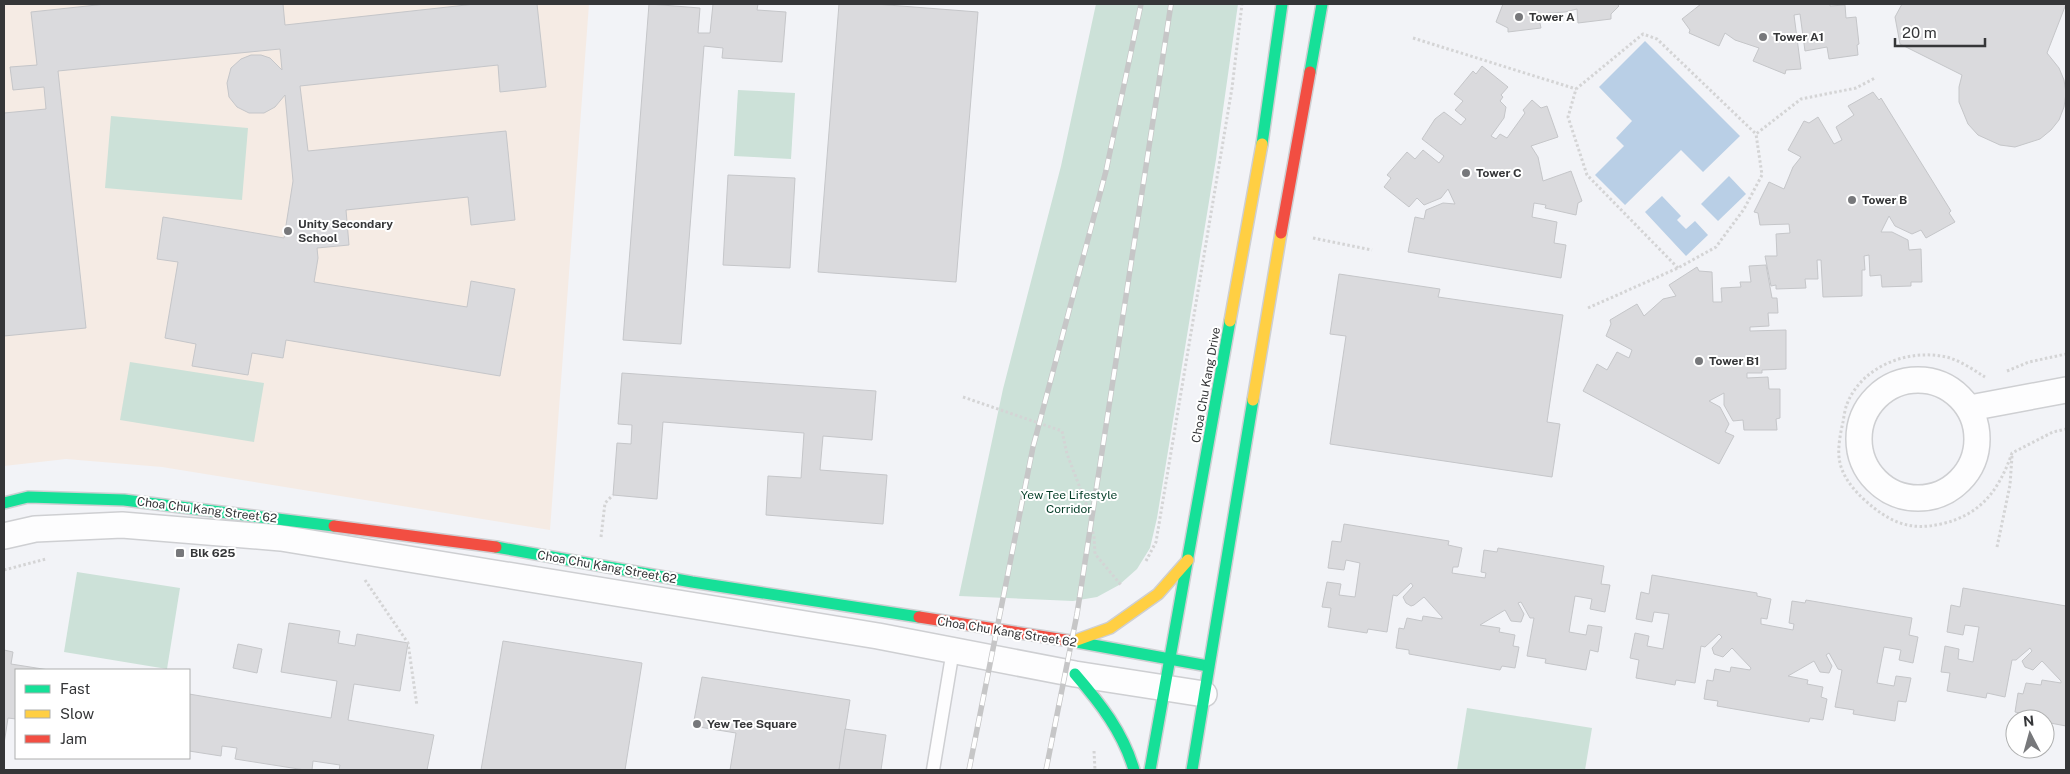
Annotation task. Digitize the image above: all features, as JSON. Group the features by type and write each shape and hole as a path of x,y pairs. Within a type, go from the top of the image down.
{"main road":[{"name":"Choa Chu Kang Drive","path":"1150,770 1268,110 1282,4"},
{"path":"1192,770 1274,274 1322,4"},
{"name":"Choa Chu Kang Street 62","path":"4,503 28,497 124,500 282,529 483,545 712,586 1074,642 1208,666"},
{"path":"1074,642 1110,628 1158,594 1189,559"},
{"path":"1076,674 1112,719 1131,759 1134,770"}],"street":[{"path":"1907,381 1931,381 1950,389 1970,408 1977,428 1975,458 1965,477 1940,495 1920,499 1893,494 1876,482 1863,462 1858,442 1861,420 1872,402 1888,388 1907,381"},
{"path":"1970,408 2066,390"},
{"name":"Choa Chu Kang Street 62","path":"4,536 35,528 122,525 282,529 953,650 1076,674 1204,694"}],"lane":[{"path":"933,770 953,650"}],"path":[{"path":"1144,563 1156,542 1232,88 1242,4"},
{"path":"1588,308 1678,268 1716,247 1744,209 1762,174 1756,134 1657,39 1643,34 1576,89 1568,117 1587,175 1678,268"},
{"path":"1413,38 1576,89"},
{"path":"1756,134 1801,99 1856,88 1875,78"},
{"path":"1313,238 1372,250"},
{"path":"2004,372 2029,362 2066,354"},
{"path":"1988,378 1942,356 1920,355 1896,358 1878,367 1859,383 1847,403 1840,435 1840,463 1849,482 1870,504 1890,520 1913,526 1932,526 1957,521 1995,491 2005,474 2012,453 2053,432 2066,429"},
{"path":"962,397 1062,431 1067,454 1086,506 1094,537 1094,554 1123,587 1129,582"},
{"path":"1997,547 2010,485 2012,453"},
{"path":"600,543 605,503 612,495"},
{"path":"365,579 408,643 417,706"},
{"path":"1091,743 1095,770"}],"shaded area":[{"name":"Unity Secondary School","path":"4,4 589,4 550,530 162,467 66,459 4,466"}],"green space":[{"name":"Yew Tee Lifestyle Corridor","path":"1096,4 1238,4 1216,159 1157,518 1150,548 1137,569 1119,585 1097,597 1073,601 959,596 1003,389 1061,166"},
{"path":"738,90 795,93 791,159 734,156"},
{"path":"111,116 248,128 242,200 105,188"},
{"path":"130,362 264,383 254,442 120,420"},
{"path":"77,572 180,588 167,669 64,652"},
{"path":"1467,708 1592,728 1585,770 1457,770"}],"water":[{"path":"1645,41 1740,136 1703,172 1681,150 1625,205 1595,175 1624,146 1616,138 1632,121 1599,87"},
{"path":"1729,176 1746,194 1718,221 1701,204"},
{"path":"1662,196 1681,216 1677,220 1686,229 1695,221 1708,235 1686,256 1645,212"}],"building":[{"path":"106,4 283,4 285,25 475,4 537,4 546,87 500,92 498,65 300,86 308,151 506,131 515,220 471,225 468,197 346,210 349,245 317,248 318,258 314,282 467,307 471,281 515,289 500,376 286,340 283,358 252,353 248,375 192,366 196,344 165,338 178,262 157,259 163,217 284,238 293,181 285,95 275,107 264,113 249,113 237,107 229,97 227,83 231,68 241,59 251,55 261,55 270,58 282,70 280,49 58,71 86,328 4,336 4,113 46,109 44,87 13,90 10,67 37,65 31,12"},
{"path":"649,4 700,8 698,33 710,33 713,4 758,4 757,10 786,12 782,62 722,58 723,48 704,46 681,344 623,340"},
{"path":"839,4 875,4 978,12 956,282 818,272"},
{"name":"Tower A","path":"1503,4 1617,4 1619,6 1611,14 1611,19 1578,23 1577,9 1538,14 1541,28 1508,32 1508,28 1496,22"},
{"name":"Tower A1","path":"1701,4 1845,5 1846,18 1856,17 1859,44 1857,45 1858,55 1829,59 1827,47 1805,51 1800,14 1794,15 1801,69 1786,70 1785,74 1753,61 1759,48 1735,40 1725,33 1719,46 1689,33 1690,30 1682,19"},
{"path":"1902,4 2066,4 2047,53 2059,68 2064,80 2066,93 2064,107 2059,120 2040,139 2015,147 2000,145 1978,135 1968,124 1959,102 1959,87 1962,75 1900,44 1895,17"},
{"name":"Tower C","path":"1482,66 1508,87 1501,95 1503,97 1500,101 1506,107 1504,118 1491,136 1496,139 1500,134 1507,138 1525,113 1523,110 1532,100 1541,108 1547,106 1558,137 1531,146 1538,157 1543,181 1571,171 1582,201 1578,203 1576,215 1545,208 1546,205 1534,203 1532,217 1557,222 1554,243 1566,245 1561,278 1408,252 1415,217 1424,219 1426,210 1443,203 1455,204 1448,189 1441,198 1424,205 1417,198 1409,207 1384,187 1391,178 1387,175 1407,152 1415,159 1423,150 1439,163 1444,156 1422,139 1435,119 1444,112 1461,125 1466,119 1455,110 1463,101 1454,94 1473,71 1476,74"},
{"name":"Tower B","path":"1873,92 1879,100 1881,98 1951,211 1949,213 1955,222 1926,238 1921,230 1912,234 1895,226 1889,216 1881,232 1892,232 1908,240 1909,250 1921,249 1922,282 1911,282 1911,286 1882,287 1881,275 1870,276 1869,255 1864,256 1865,270 1862,270 1862,296 1823,297 1821,260 1817,260 1818,279 1805,279 1806,288 1776,289 1776,285 1771,286 1765,256 1777,256 1776,234 1790,233 1789,224 1760,225 1758,213 1754,212 1769,182 1784,189 1793,167 1801,157 1788,150 1804,121 1809,123 1818,117 1834,144 1842,140 1836,127 1854,115 1848,106"},
{"path":"728,175 795,178 790,268 723,265"},
{"name":"Tower B1","path":"1766,265 1772,298 1777,298 1778,313 1768,313 1769,326 1750,327 1750,331 1786,330 1786,369 1762,370 1762,373 1747,373 1747,378 1768,377 1769,389 1780,389 1780,418 1776,419 1777,430 1744,430 1743,420 1733,421 1724,405 1724,393 1709,401 1720,407 1729,424 1725,432 1734,436 1719,464 1583,391 1597,364 1607,370 1617,352 1629,358 1632,350 1606,336 1611,324 1610,320 1637,304 1644,316 1663,299 1676,296 1669,285 1697,267 1699,271 1712,272 1713,302 1722,302 1721,288 1741,287 1740,282 1751,282 1749,266"},
{"path":"1339,274 1440,289 1438,297 1563,315 1547,422 1560,424 1552,477 1330,444 1346,336 1330,334"},
{"path":"622,373 876,391 872,440 823,436 820,470 887,475 883,524 766,515 768,476 801,478 804,433 663,422 657,499 613,495 617,443 631,444 632,425 618,424"},
{"path":"1344,524 1449,541 1448,545 1462,548 1458,567 1453,567 1452,573 1485,578 1486,573 1481,572 1484,550 1497,552 1498,548 1604,566 1601,584 1610,585 1605,612 1590,609 1592,599 1575,596 1569,632 1586,635 1588,625 1602,627 1598,652 1590,650 1586,670 1545,663 1546,659 1527,656 1534,618 1530,618 1521,602 1518,603 1524,614 1521,622 1511,621 1505,610 1480,625 1500,628 1499,632 1515,635 1513,646 1519,647 1515,668 1502,666 1500,670 1409,654 1409,650 1396,648 1399,628 1404,629 1407,618 1422,621 1423,616 1442,619 1424,597 1411,606 1406,603 1403,597 1413,586 1411,583 1397,596 1393,595 1387,632 1368,629 1367,633 1328,627 1331,608 1322,607 1327,582 1341,584 1339,595 1355,597 1360,563 1346,560 1344,570 1328,568 1332,541 1341,542"},
{"path":"1652,575 1757,593 1757,596 1771,599 1767,619 1761,618 1761,624 1793,630 1794,624 1789,623 1792,601 1805,603 1806,600 1912,618 1909,635 1918,637 1913,663 1899,660 1901,650 1884,647 1877,683 1894,686 1896,676 1911,678 1906,702 1898,701 1895,721 1853,714 1854,710 1835,707 1842,670 1838,669 1829,653 1826,655 1832,666 1829,673 1820,672 1814,661 1788,676 1808,680 1807,684 1823,687 1821,697 1827,699 1823,720 1810,718 1809,722 1717,706 1718,701 1704,699 1707,680 1713,681 1715,669 1730,672 1731,667 1750,670 1751,668 1732,648 1723,657 1714,654 1712,648 1722,637 1719,634 1705,647 1701,646 1695,683 1676,680 1675,685 1636,678 1639,660 1630,658 1635,633 1649,636 1647,646 1663,649 1669,614 1654,612 1652,622 1636,619 1641,592 1649,594"},
{"path":"1963,588 2066,606 2066,726 2055,724 2055,709 2015,709 2018,693 2023,694 2026,683 2041,685 2042,680 2061,683 2042,661 2033,670 2025,667 2022,661 2032,651 2030,648 2016,660 2012,660 2005,697 1987,693 1986,698 1947,691 1950,673 1941,672 1945,646 1959,649 1958,659 1973,662 1979,627 1965,625 1963,635 1947,632 1951,605 1960,607"},
{"path":"289,623 340,631 338,643 355,646 357,634 408,643 400,691 354,684 348,720 434,735 427,770 339,770 340,765 313,761 312,770 305,770 235,759 237,748 222,746 221,756 190,751 190,694 331,718 337,681 281,672"},
{"path":"503,641 642,663 625,770 481,770"},
{"path":"238,644 262,649 257,673 233,668"},
{"path":"4,650 13,652 11,664 43,669 15,669 15,719 8,718 4,744"},
{"path":"702,677 850,700 839,770 730,770 736,733 693,726"},
{"path":"845,729 886,735 881,770 839,770"}],"railway":[{"path":"969,770 1033,447 1106,171 1141,4"},
{"path":"1046,770 1077,614 1171,4"}],"traffic: fast":[{"path":"1262,144 1282,4"},
{"path":"1310,72 1322,4"},
{"path":"1150,770 1230,321"},
{"path":"1192,770 1253,400"},
{"path":"4,503 28,497 124,500 334,526"},
{"path":"496,547 692,582 919,617"},
{"path":"1071,641 1208,666"},
{"path":"1075,674 1110,719 1124,743 1134,770"}],"traffic: slow":[{"path":"1230,321 1262,144"},
{"path":"1253,400 1281,233"},
{"path":"1074,641 1110,628 1158,594 1188,560"}],"traffic: jam":[{"path":"1281,233 1310,72"},
{"path":"334,526 496,547"},
{"path":"919,617 1071,641"}],"place":[{"name":"Tower A","path":"1519,17"},
{"name":"Tower A1","path":"1763,37"},
{"name":"Tower C","path":"1466,173"},
{"name":"Tower B","path":"1852,200"},
{"name":"Unity Secondary School","path":"288,231"},
{"name":"Tower B1","path":"1699,361"},
{"name":"Blk 625","path":"180,553"},
{"name":"Yew Tee Square","path":"697,724"}]}
